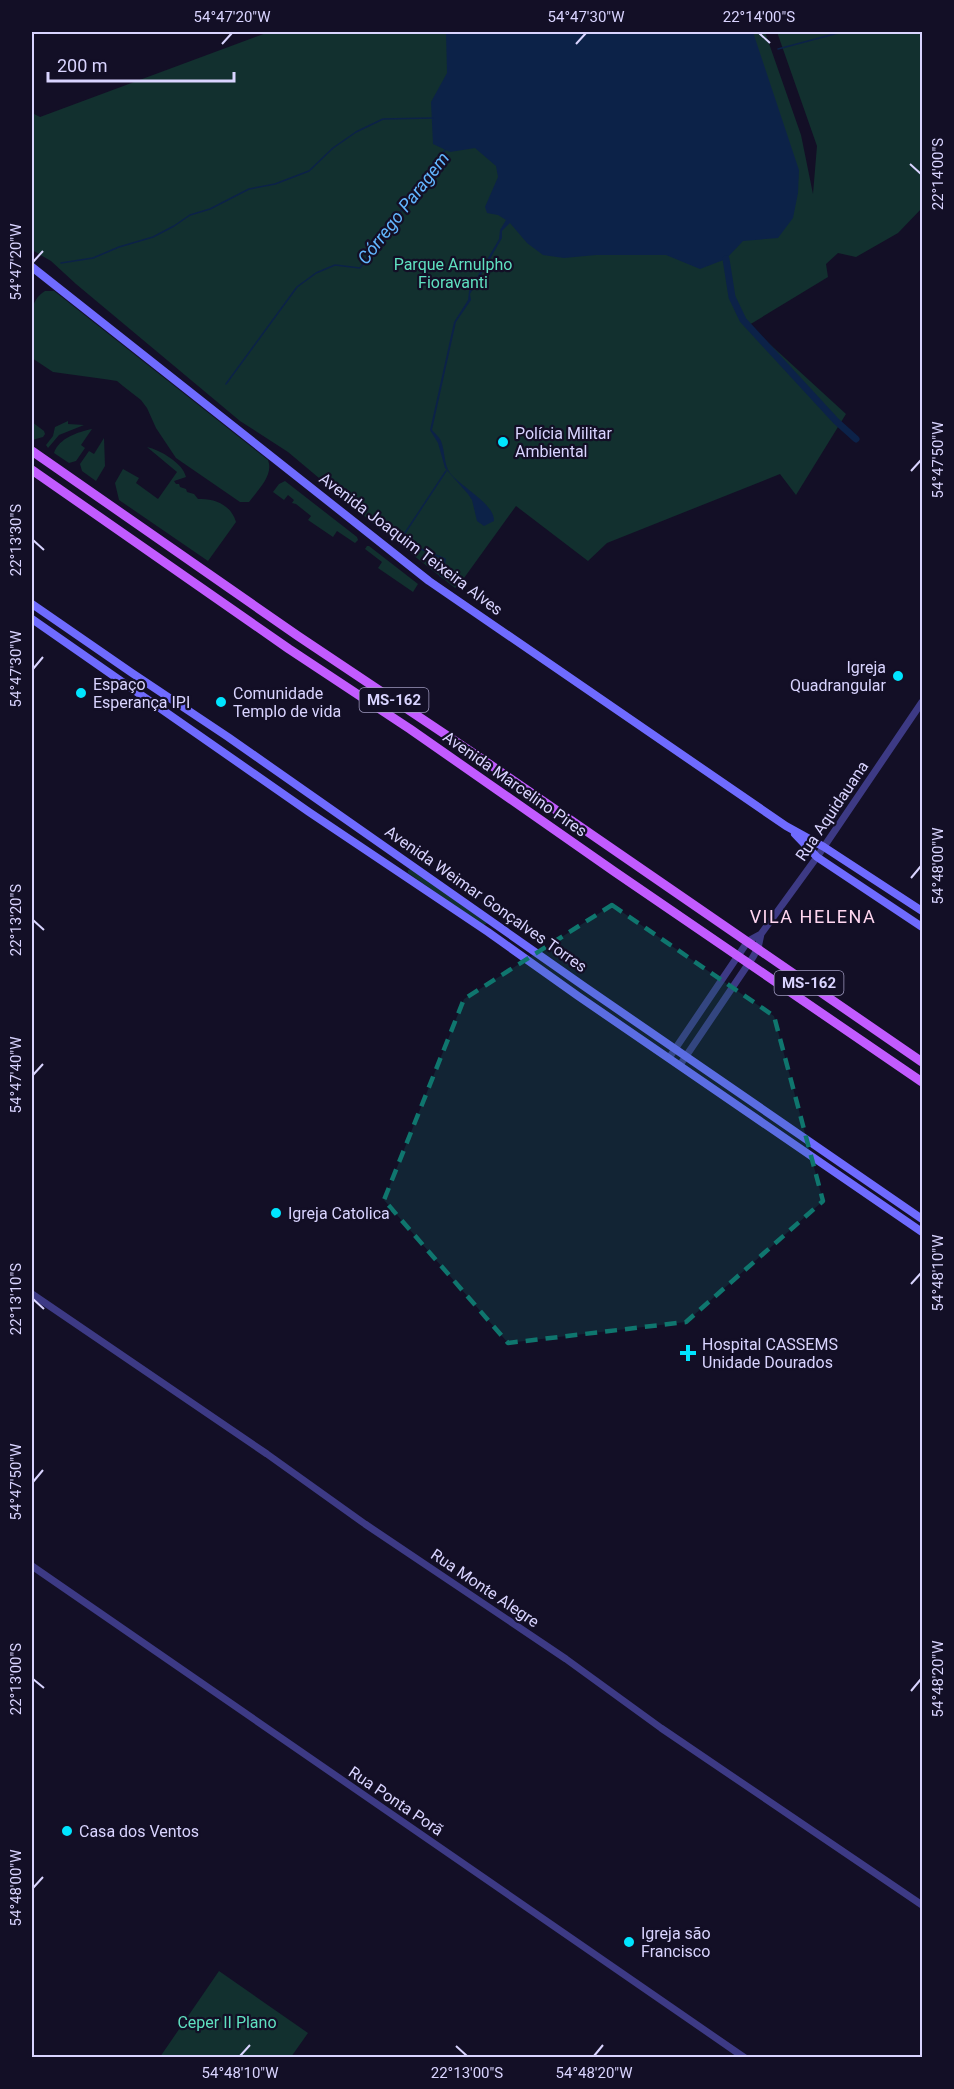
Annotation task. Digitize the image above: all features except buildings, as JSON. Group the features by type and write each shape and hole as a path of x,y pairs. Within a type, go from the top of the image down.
{"main road":[{"name":"Avenida Joaquim Teixeira Alves","path":"32,267 429,581 786,826 824,847 922,911"},
{"name":"Avenida Marcelino Pires","path":"32,451 298,636 748,941 922,1062"},
{"name":"Avenida Marcelino Pires","path":"32,470 289,649 470,770 922,1082"},
{"path":"106,521 115,509"},
{"name":"Avenida Weimar Gonçalves Torres","path":"32,603 922,1219"},
{"name":"Avenida Weimar Gonçalves Torres","path":"32,619 309,812 488,932 922,1232"},
{"path":"470,770 478,757"},
{"path":"557,830 567,818"},
{"name":"Avenida Joaquim Teixeira Alves","path":"786,826 817,857 922,927"}],"street":[{"name":"Rua Aquidauana","path":"680,1065 749,963 758,948 761,934 824,847 922,702"},
{"name":"Rua Aquidauana","path":"669,1058 748,941 761,934"},
{"path":"707,1002 718,1010"},
{"name":"Rua Monte Alegre","path":"32,1294 922,1905"},
{"name":"Rua Ponta Porã","path":"32,1566 745,2058"}],"highlighted area":[{"path":"612,905 774,1016 823,1201 686,1322 508,1343 384,1200 464,999"}],"green space":[{"name":"Parque Arnulpho Fioravanti","path":"269,32 765,32 801,135 813,194 817,146 777,32 922,32 922,208 898,233 856,257 838,253 826,264 828,277 749,325 846,414 796,495 780,474 607,543 588,561 516,506 455,588 288,452 240,421 51,261 32,250 32,113 40,117"},
{"path":"45,291 54,291 268,460 267,477 249,502 240,502 176,458 141,400 117,381 53,372 32,358 31,312 38,297"},
{"path":"68,421 68,424 84,425 59,435 48,448 46,445 53,436 55,427"},
{"path":"32,422 44,431 43,437 32,440"},
{"path":"92,429 81,445 85,448 76,461 69,463 54,453 60,443 75,434"},
{"path":"104,438 105,466 96,481 82,471 80,464 89,451 94,454"},
{"path":"147,447 176,462 184,472 186,477 174,481 176,484 194,494 198,499 222,504 234,516 236,522 208,561 119,500 115,483 123,469 139,478 136,483 158,499 177,472"},
{"path":"285,481 358,540 355,543 337,531 333,537 308,520 311,516 292,503 294,500 288,495 284,500 273,492 279,484"},
{"path":"367,546 418,584 413,592 378,568 382,562 365,549"},
{"path":"411,869 487,923 483,925 408,873"},
{"name":"Ceper II Plano","path":"219,1971 308,2033 291,2057 160,2057"}],"water":[{"path":"446,32 753,32 799,170 798,193 793,218 778,238 743,241 726,259 700,269 666,255 596,255 564,258 543,255 527,243 510,223 502,231 502,238 470,294 471,300 456,322 432,430 441,441 450,473 483,502 493,515 494,521 484,526 477,521 472,500 468,494 445,468 438,443 430,430 454,322 468,300 469,291 499,239 500,230 506,220 498,215 487,213 485,207 498,177 496,166 475,148 450,152 433,144 431,102 447,73"}],"waterway":[{"name":"Córrego Paragem","path":"778,49 842,32"},
{"path":"61,263 93,258 153,237 190,215 210,209 249,189 275,184 309,171 333,148 356,132 383,119 433,118"},
{"name":"Córrego Paragem","path":"226,384 297,287 316,273 335,265 360,268 445,150"},
{"path":"726,259 732,297 743,320 836,421 856,439"},
{"path":"440,576 444,571 445,559 411,545 403,536 446,471"}],"place":[{"name":"Polícia Militar Ambiental","path":"503,442"},
{"name":"Igreja Quadrangular","path":"898,676"},
{"name":"Espaço Esperança IPI","path":"81,693"},
{"name":"Comunidade Templo de vida","path":"221,702"},
{"name":"Igreja Catolica","path":"276,1213"},
{"name":"Hospital CASSEMS Unidade Dourados","path":"688,1353"},
{"name":"Casa dos Ventos","path":"67,1831"},
{"name":"Igreja são Francisco","path":"629,1942"}],"district":[{"name":"VILA HELENA","path":"813,916"}]}
